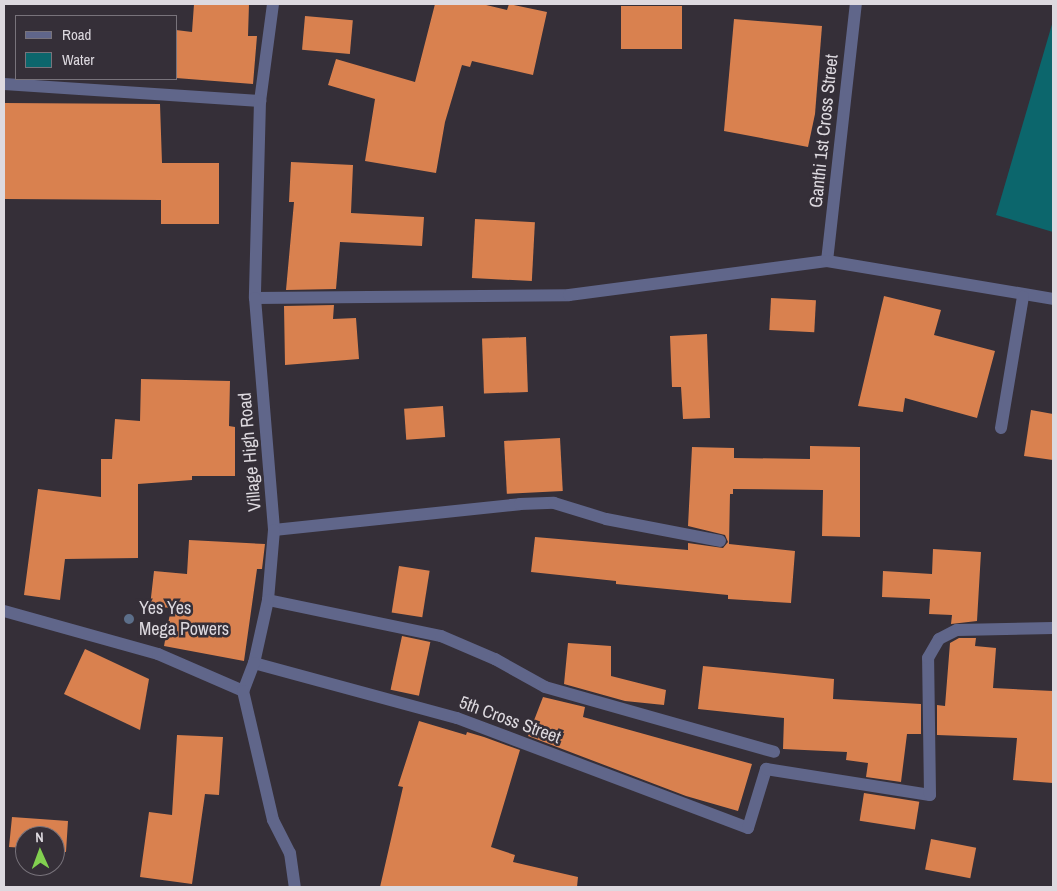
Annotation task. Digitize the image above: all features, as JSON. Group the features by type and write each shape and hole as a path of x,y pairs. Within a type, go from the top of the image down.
{"street":[{"name":"Village High Road","path":"243,691 254,663 268,600 274,530 255,298 260,101 273,4"},
{"name":"Ganthi 1st Cross Street","path":"827,261 856,4"},
{"path":"4,84 260,101"},
{"path":"255,298 569,295 827,261 1023,297 1053,299"},
{"path":"1001,428 1023,297"},
{"path":"274,530 520,504 554,503 606,519 720,541"},
{"path":"268,600 441,636 494,659 545,687 774,752"},
{"path":"4,611 158,654 243,691 273,820 290,854 295,887"},
{"name":"5th Cross Street","path":"254,663 457,718 748,828 766,768 930,795 928,658 939,639 957,630 1053,628"}],"water":[{"path":"1053,21 1053,232 996,215"}],"building":[{"path":"194,4 249,4 248,36 257,36 253,84 178,78 178,30 192,32"},
{"path":"435,4 482,4 507,10 509,4 547,12 533,75 472,61 470,67 462,65 445,122 436,173 365,161 375,99 328,85 336,59 415,82"},
{"path":"621,6 682,6 682,49 621,49"},
{"path":"305,16 353,20 350,54 302,50"},
{"path":"734,19 822,26 815,114 808,147 724,131"},
{"path":"4,103 160,104 162,163 219,163 219,224 161,224 161,200 4,199"},
{"path":"291,162 353,165 351,213 424,217 422,246 340,242 336,289 286,290 294,202 289,202"},
{"path":"475,219 535,222 532,281 472,278"},
{"path":"884,296 941,310 934,335 995,351 977,418 905,398 903,412 858,406"},
{"path":"771,298 816,300 814,332 769,330"},
{"path":"334,305 333,319 356,318 359,359 285,365 284,306"},
{"path":"707,334 710,418 683,419 681,387 672,387 670,336"},
{"path":"526,337 528,392 484,394 482,339"},
{"path":"141,379 230,381 229,426 235,427 235,476 192,476 192,480 138,484 138,558 65,559 60,600 24,595 38,489 101,497 101,459 112,459 115,419 140,421"},
{"path":"443,406 445,437 406,440 404,409"},
{"path":"1031,410 1053,414 1053,460 1024,456"},
{"path":"560,438 563,491 507,494 504,441"},
{"path":"810,446 860,447 860,537 822,536 823,490 733,489 733,494 730,494 729,544 795,551 791,603 728,599 728,595 616,584 616,581 531,572 535,537 688,550 688,543 723,548 728,542 725,535 688,526 692,447 734,448 734,458 810,459"},
{"path":"189,540 265,544 262,569 257,569 244,661 164,646 171,608 150,606 154,571 187,574"},
{"path":"933,549 981,552 977,621 951,624 952,615 929,614 930,599 882,597 883,571 932,574"},
{"path":"399,566 430,571 422,617 392,612"},
{"path":"402,636 430,642 419,696 391,690"},
{"path":"959,638 976,638 975,646 996,648 993,688 1053,691 1053,783 1013,780 1017,738 937,735 937,705 945,706 950,643"},
{"path":"568,643 611,646 611,676 666,690 664,705 625,701 564,684"},
{"path":"85,649 149,679 140,730 64,694"},
{"path":"703,666 834,679 833,699 921,704 921,734 907,734 901,782 866,777 868,763 846,760 847,752 783,749 784,718 698,709"},
{"path":"543,697 585,707 583,717 752,764 738,811 686,796 528,736"},
{"path":"419,721 466,735 467,732 520,750 491,847 515,855 513,862 578,877 577,887 380,887 403,787 398,786"},
{"path":"177,735 223,737 219,795 205,794 192,884 140,877 149,812 172,815"},
{"path":"864,793 919,802 915,829 860,821"},
{"path":"12,817 68,821 66,852 65,826 15,826 15,847 9,847"},
{"path":"931,839 976,848 970,878 925,869"}],"place":[{"name":"Yes Yes Mega Powers","path":"129,619"}]}
